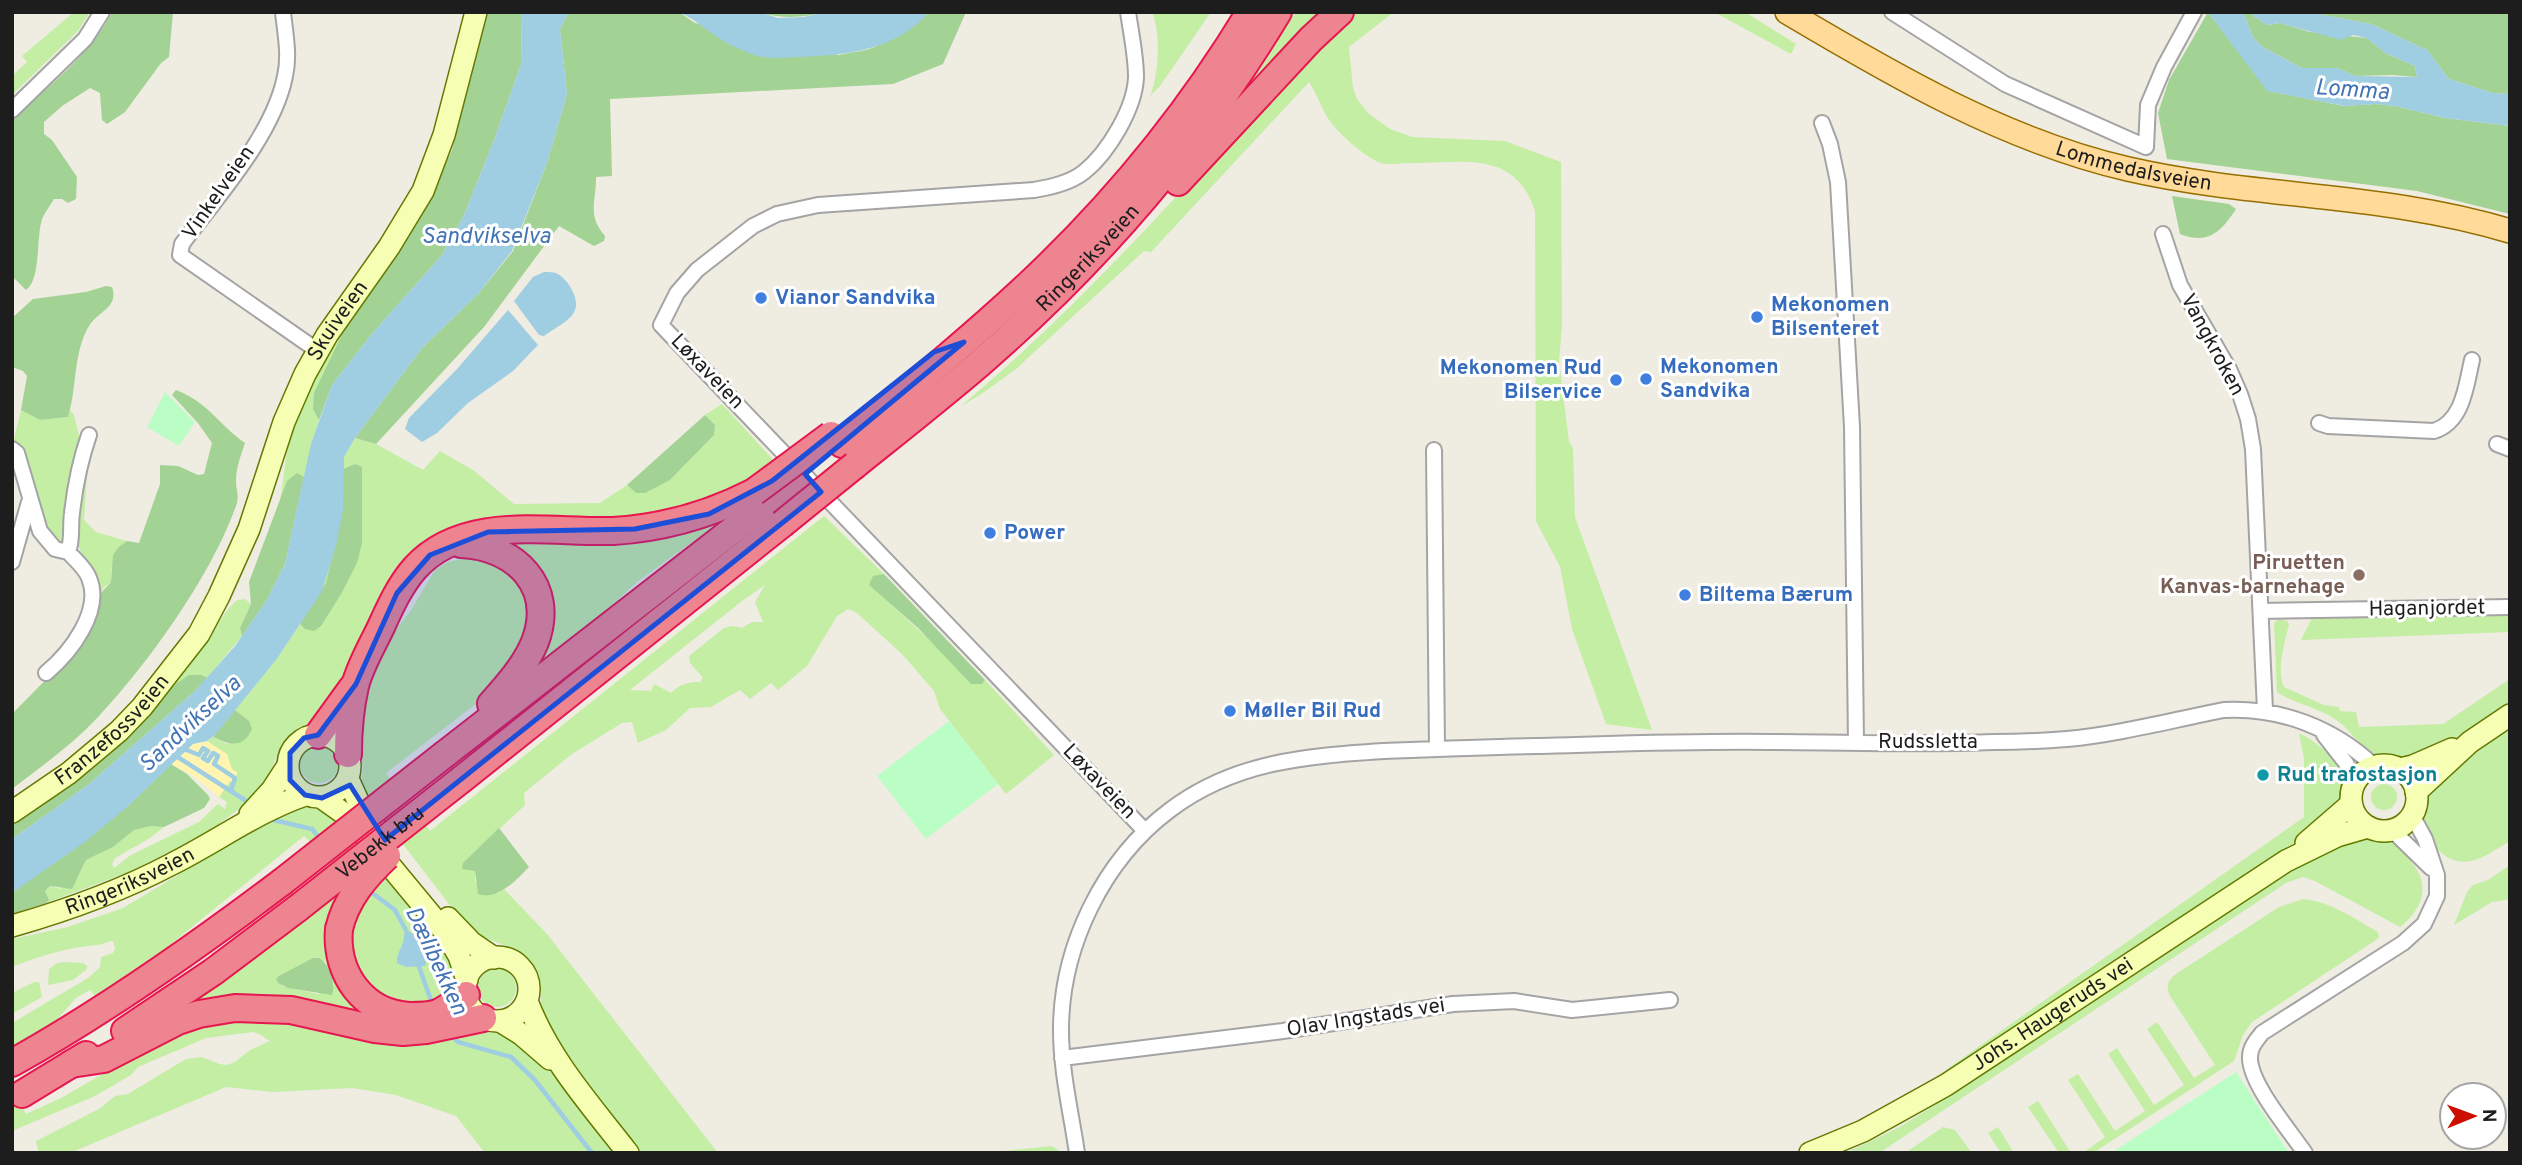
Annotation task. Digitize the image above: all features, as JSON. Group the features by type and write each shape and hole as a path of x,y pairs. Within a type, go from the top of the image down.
{"highway":[{"name":"Ringeriksveien","path":"972,353 1051,262 1134,173 1198,91 1250,12"},
{"name":"Ringeriksveien","path":"843,448 1075,273 1152,190 1218,105 1278,12"},
{"path":"450,750 843,448 934,352 1009,353 1084,282 1311,39 1340,12"},
{"path":"422,1023 379,1009 350,982 340,957 339,929 350,900 367,874 466,777 668,614 767,506 843,448"},
{"path":"348,766 349,726 356,684 373,644 405,580 421,562 445,545 474,535 507,530 614,531 672,524 709,513 767,506"},
{"path":"445,545 479,547 510,557 530,576 540,610 537,635 521,668 450,750"},
{"path":"318,735 356,684"},
{"name":"Vebekk bru","path":"12,1063 164,968 282,882 450,750"},
{"name":"Vebekk bru","path":"22,1094 179,995 298,908 466,777"},
{"path":"71,1064 104,1059 178,1021 199,1014 235,1008 291,1010 390,1031 422,1023 437,1013 473,1006"}],"main road":[{"name":"Skuiveien","path":"198,634 237,558 299,386 318,351 389,247 423,191 444,135 476,12"},
{"name":"Lommedalsveien","path":"1787,12 1940,97 2021,133 2095,160 2182,179 2415,209 2510,231"},
{"name":"Franzefossveien","path":"12,812 69,772 119,731 142,707 198,634"},
{"path":"2400,769 2470,741 2510,715"},
{"path":"348,766 337,792 314,796 275,797 290,753 298,742 318,735 325,735 339,742 348,766 358,801 371,822 472,943 494,958 510,960 522,970 529,985 527,1001 519,1013 473,1006"},
{"path":"2416,792 2470,741"},
{"path":"2389,765 2400,769 2413,781 2416,792 2412,815 2392,830 2368,827 2356,815 2351,804 2351,792 2355,782 2364,771 2374,766 2389,765"},
{"path":"287,767 294,786 346,815 445,932 459,956 473,1006 521,1034 560,1067"},
{"name":"Ringeriksveien","path":"12,926 66,910 128,886 242,823 275,797"},
{"name":"Johs. Haugeruds vei","path":"2286,861 2351,804"},
{"name":"Johs. Haugeruds vei","path":"1810,1153 1863,1131 1946,1085 2286,861 2337,836 2368,827"},
{"path":"473,1006 474,967 494,958"},
{"path":"527,1001 560,1067 628,1153"}],"street":[{"path":"12,110 85,39 102,12"},
{"name":"Vinkelveien","path":"283,12 287,50 286,74 280,96 269,121 239,168 182,244 180,255 318,351"},
{"name":"Løxaveien","path":"1128,12 1136,79 1128,111 1107,147 1084,172 1058,186 1034,190 818,205 777,214 753,226 697,271 677,293 661,325 1145,831"},
{"path":"1892,12 2005,84 2146,147 2148,105 2164,67 2194,12"},
{"name":"Rudssletta","path":"1822,123 1838,182 1850,400 1856,742 2066,739 2224,710 2265,710 2292,717 2358,750 2374,766"},
{"name":"Vangkroken","path":"2163,234 2180,285 2229,369 2248,419 2253,449 2265,710"},
{"path":"2319,423 2328,426 2434,431 2447,427 2458,411 2472,360"},
{"path":"68,552 72,542 71,517 79,465 89,435"},
{"path":"12,449 17,453 40,531 55,549 68,552 89,578 92,601 86,622 76,642 46,673"},
{"path":"1434,450 1437,748"},
{"path":"12,562 30,500"},
{"name":"Haganjordet","path":"2261,611 2510,607"},
{"name":"Rudssletta","path":"2321,731 2346,763 2355,782"},
{"path":"1077,1153 1062,1058 1061,1030 1066,977 1080,930 1108,878 1145,831 1170,810 1215,783 1282,761 1313,755 1437,748 1856,742"},
{"path":"2305,1153 2253,1077 2250,1055 2252,1047 2262,1033 2403,943 2424,924 2437,896 2437,875 2425,839 2412,815"},
{"path":"2392,830 2434,870"},
{"name":"Olav Ingstads vei","path":"1062,1058 1283,1031 1453,1004 1514,1001 1572,1010 1671,1000"}],"highlighted area":[{"path":"964,342 805,474 821,492 385,840 350,785 322,798 305,795 290,780 290,753 304,738 318,735 356,684 397,593 430,555 488,532 635,529 709,514 772,481 934,352"}],"green space":[{"path":"74,12 90,12 78,31 12,95 12,76 27,62 22,56"},
{"path":"112,12 173,12 169,57 161,63 125,112 107,124 102,120 100,93 90,88 62,106 44,122 44,134 52,140 77,177 76,199 68,203 62,199 54,199 42,219 34,277 26,290 12,276 12,120 80,57"},
{"path":"489,12 522,12 521,64 464,215 442,255 371,335 332,385 319,420 313,409 314,393 347,324 416,225 452,150 483,22"},
{"path":"569,12 679,12 695,23 839,55 879,45 910,28 929,12 966,12 943,64 893,84 610,99 612,176 596,177 594,209 596,222 605,236 604,241 594,246 559,226 484,327 376,444 355,438 422,348 478,294 513,251 548,160 567,94 560,29"},
{"path":"760,12 829,12 794,17"},
{"path":"1152,12 1211,12 1160,86 1150,96 1158,54 1157,31"},
{"path":"1295,12 1330,12 1244,100 1235,101 1260,69"},
{"path":"1356,12 1394,12 1349,47 1353,88 1357,99 1368,113 1390,129 1412,137 1505,141 1561,162 1562,326 1559,361 1569,442 1573,448 1575,517 1652,730 1606,724 1572,629 1560,567 1536,521 1535,211 1526,191 1514,177 1501,169 1467,162 1378,162 1336,129 1309,82 1151,252 1144,251 1016,369 961,406 1078,298 1145,230 1274,90"},
{"path":"1714,12 1745,12 1796,44 1791,54"},
{"path":"2208,12 2268,91 2344,106 2395,106 2445,118 2510,126 2510,214 2417,191 2167,159 2158,113 2169,80"},
{"path":"2243,12 2248,12 2267,25 2280,23 2310,32 2367,38 2385,53 2415,66 2417,77 2355,76 2337,68 2302,68 2261,46 2253,37"},
{"path":"2307,12 2510,12 2510,94 2493,93 2449,79 2427,50 2371,24"},
{"path":"2172,196 2229,204 2236,209 2213,234 2190,237 2180,234"},
{"path":"106,286 112,287 113,300 93,321 84,336 68,417 40,420 21,410 27,376 23,371 12,367 12,318 33,299 86,292"},
{"path":"347,324 313,409 319,420 304,477 297,474 279,509 289,437 306,395"},
{"path":"176,390 205,407 245,443 237,471 238,498 234,511 210,564 176,619 137,672 79,736 12,789 12,714 73,652 89,627 100,594 111,582 113,555 127,541 139,543 160,484 160,465 178,466 198,475 204,474 212,443 172,395"},
{"path":"165,392 195,422 179,446 147,427"},
{"path":"722,404 777,464 723,495 672,514 639,518 463,522 430,536 403,558 389,578 344,679 314,722 296,729 282,743 268,778 254,798 216,826 181,846 131,871 46,903 49,900 45,891 50,886 60,889 77,879 86,860 113,847 134,830 151,826 164,827 115,858 112,864 114,868 131,855 199,822 218,804 225,809 227,802 219,797 230,780 235,783 233,775 224,754 207,741 213,737 227,744 249,721 235,710 276,660 300,624 305,629 355,464 343,469 344,457 355,438 376,444 423,470 440,451 473,470 514,504 600,503 627,485 636,493 670,480 714,435 715,425 705,415"},
{"path":"21,410 40,420 68,417 70,410 74,415 81,444 65,544 59,545 45,529 19,446 14,439"},
{"path":"705,415 715,425 714,435 670,480 645,493 636,493 627,485"},
{"path":"88,459 84,520 96,532 127,541 116,554 111,582 103,588 87,627 86,562 79,547 76,522"},
{"path":"355,464 362,467 362,543 357,563 321,626 314,631 305,629 300,624 326,583 343,510 343,469"},
{"path":"297,473 304,477 285,564 267,600 242,636 240,628 251,604 249,582 287,481"},
{"path":"824,516 884,574 873,577 870,585 939,649 982,684 985,680 1054,755 1006,794 940,709 934,691 903,655 857,613 848,609 837,616 807,666 778,690 771,683 750,699 740,690 711,707 690,708 666,730 638,743 632,722 622,723 572,754 524,793 525,805 463,863 475,871 475,882 499,893 504,889 547,934 718,1153 642,1153 564,1053 541,1013 541,988 534,966 528,958 513,948 485,938 473,929 449,904 362,791 363,768 358,739 367,688 392,634 410,612 435,570 448,562 479,555 517,574 531,608 521,646 496,684 477,703 386,773 430,831","holes":["765,585 755,602 763,622 752,622 742,628 724,628 689,656 690,663 703,678 700,682 684,684 671,693 654,684 651,691 630,690"]},
{"path":"718,520 720,522 637,582 598,618 538,662 546,640 501,537"},
{"path":"884,574 985,680 982,684 971,684 918,628 869,585 873,576"},
{"path":"245,599 251,604 240,628 242,636 207,678 202,675 149,712 230,607 237,600"},
{"path":"2510,612 2510,632 2301,640 2312,618"},
{"path":"2279,619 2289,624 2281,664 2284,687 2324,705 2339,707 2340,711 2356,712 2359,727 2443,724 2510,679 2510,704 2463,735 2426,754 2389,760 2374,755 2335,719 2277,692 2274,623"},
{"path":"189,675 202,675 207,678 88,785 12,839 12,820 149,712 176,684"},
{"path":"235,710 249,721 252,729 244,740 235,744 213,737"},
{"path":"949,721 998,784 926,839 877,776"},
{"path":"2510,728 2510,841 2471,861 2458,861 2447,857 2437,849 2425,826 2422,813 2427,789 2452,766"},
{"path":"2299,733 2334,759 2345,778 2345,798 2330,816 2174,923 1933,1079 2304,817 2304,758"},
{"path":"319,745 333,750 338,764 333,778 319,783 305,778 300,764 305,750"},
{"path":"171,764 187,774 208,795 210,799 204,808 164,827 151,826 134,830 113,847 86,860 72,889 50,886 45,891 49,900 46,903 12,914 12,893 127,807"},
{"path":"2384,784 2393,788 2397,797 2393,806 2384,810 2375,806 2371,797 2375,788"},
{"path":"310,807 331,815 384,870 448,950 454,975 452,985 440,999 419,1005 395,1003 385,1000 370,989 354,961 349,932 365,893 304,836 166,948 95,996 90,990 76,998 56,1021 12,1049 12,1023 88,978 100,967 101,957 113,953 115,949 111,941 54,953 12,967 12,939 68,927 123,908 253,830 296,808"},
{"path":"499,828 529,867 499,892 493,895 478,894 475,871 462,869 463,863"},
{"path":"2370,832 2385,836 2404,847 2420,876 2421,900 2413,915 2400,927 2315,881 2303,877 2286,883 1879,1153 1846,1153 1898,1128 1927,1110 2283,875 2345,839"},
{"path":"2510,865 2510,899 2492,902 2454,925 2467,892 2473,885 2488,880"},
{"path":"347,886 338,905 367,1008 363,1021 196,1007 194,1000","holes":["325,961 334,985 318,994 281,986"]},
{"path":"2303,899 2342,911 2378,932 2379,938 2252,1022 2243,1035 2234,1061 2093,1153 2083,1153 2105,1137 2068,1080 2078,1074 2115,1131 2145,1111 2108,1054 2117,1048 2154,1105 2184,1085 2147,1029 2157,1022 2194,1078 2215,1065 2170,996 2169,981 2279,907"},
{"path":"313,958 319,958 329,969 333,985 332,995 288,988 278,983 276,979 279,976"},
{"path":"57,963 83,963 87,969 73,980 48,985 49,969"},
{"path":"497,969 511,974 516,988 511,1002 497,1007 483,1002 478,988 483,974"},
{"path":"39,982 42,997 12,1014 12,993"},
{"path":"228,1017 489,1031 505,1035 539,1059 616,1153 485,1153 456,1116 396,1095 352,1088 272,1092 226,1087 70,1153 39,1153 36,1141 99,1109 115,1096 128,1094 186,1059 202,1057 227,1065 270,1041 253,1032 206,1038 138,1067 131,1075 95,1096 12,1131 12,1090 26,1114 61,1098 158,1042"},
{"path":"2236,1072 2289,1153 2111,1153"},
{"path":"2038,1101 2071,1153 2059,1153 2028,1107"},
{"path":"1943,1127 1955,1130 1972,1153 1905,1153"},
{"path":"1998,1127 2014,1153 2001,1153 1988,1133"},
{"path":"1052,1146 1062,1153 994,1153 994,1152"}],"sand":[{"path":"207,741 227,754 232,769 237,772 235,784 230,781 219,797 193,776 171,764 193,744"}],"water":[{"name":"Sandvikselva","path":"522,12 569,12 560,29 567,94 548,160 512,251 478,294 422,348 355,438 344,457 343,510 336,546 322,591 276,660 215,735 207,741 193,744 127,807 85,842 12,893 12,839 88,785 195,691 235,646 267,600 285,564 311,444 332,385 371,335 442,255 464,215 521,64"},
{"path":"679,12 760,12 778,18 829,12 929,12 902,35 870,48 818,56 769,58 733,46"},
{"name":"Lomma","path":"2208,12 2243,12 2253,37 2261,46 2302,68 2337,68 2355,76 2417,77 2415,66 2385,53 2367,38 2353,35 2341,40 2280,23 2267,25 2248,12 2307,12 2371,24 2427,50 2449,79 2493,93 2510,94 2510,126 2445,118 2395,106 2345,106 2267,91"},
{"path":"544,272 556,273 564,279 572,289 576,305 570,318 544,336 539,335 514,301 533,277"},
{"path":"508,310 538,345 513,371 468,403 437,433 422,442 405,429 409,418 457,369"},
{"path":"410,932 417,937 428,958 425,966 406,967 397,963 404,934"}],"waterway":[{"path":"181,750 199,755 203,748 208,751 203,758 208,761 213,753 218,756 214,764 235,778 231,790"},
{"name":"Dælibekken","path":"173,754 251,804"},
{"name":"Dælibekken","path":"269,819 312,829 320,839"},
{"name":"Dælibekken","path":"367,889 395,910 409,936"},
{"name":"Dælibekken","path":"417,961 433,1006"},
{"name":"Dælibekken","path":"450,1034 458,1042 511,1057 534,1079 592,1153"}],"place":[{"name":"Vianor Sandvika","path":"761,298"},
{"name":"Mekonomen Bilsenteret","path":"1757,317"},
{"name":"Mekonomen Sandvika","path":"1646,379"},
{"name":"Mekonomen Rud Bilservice","path":"1616,380"},
{"name":"Power","path":"990,533"},
{"name":"Piruetten Kanvas-barnehage","path":"2359,575"},
{"name":"Biltema Bærum","path":"1685,595"},
{"name":"Møller Bil Rud","path":"1230,711"},
{"name":"Rud trafostasjon","path":"2263,775"}]}
